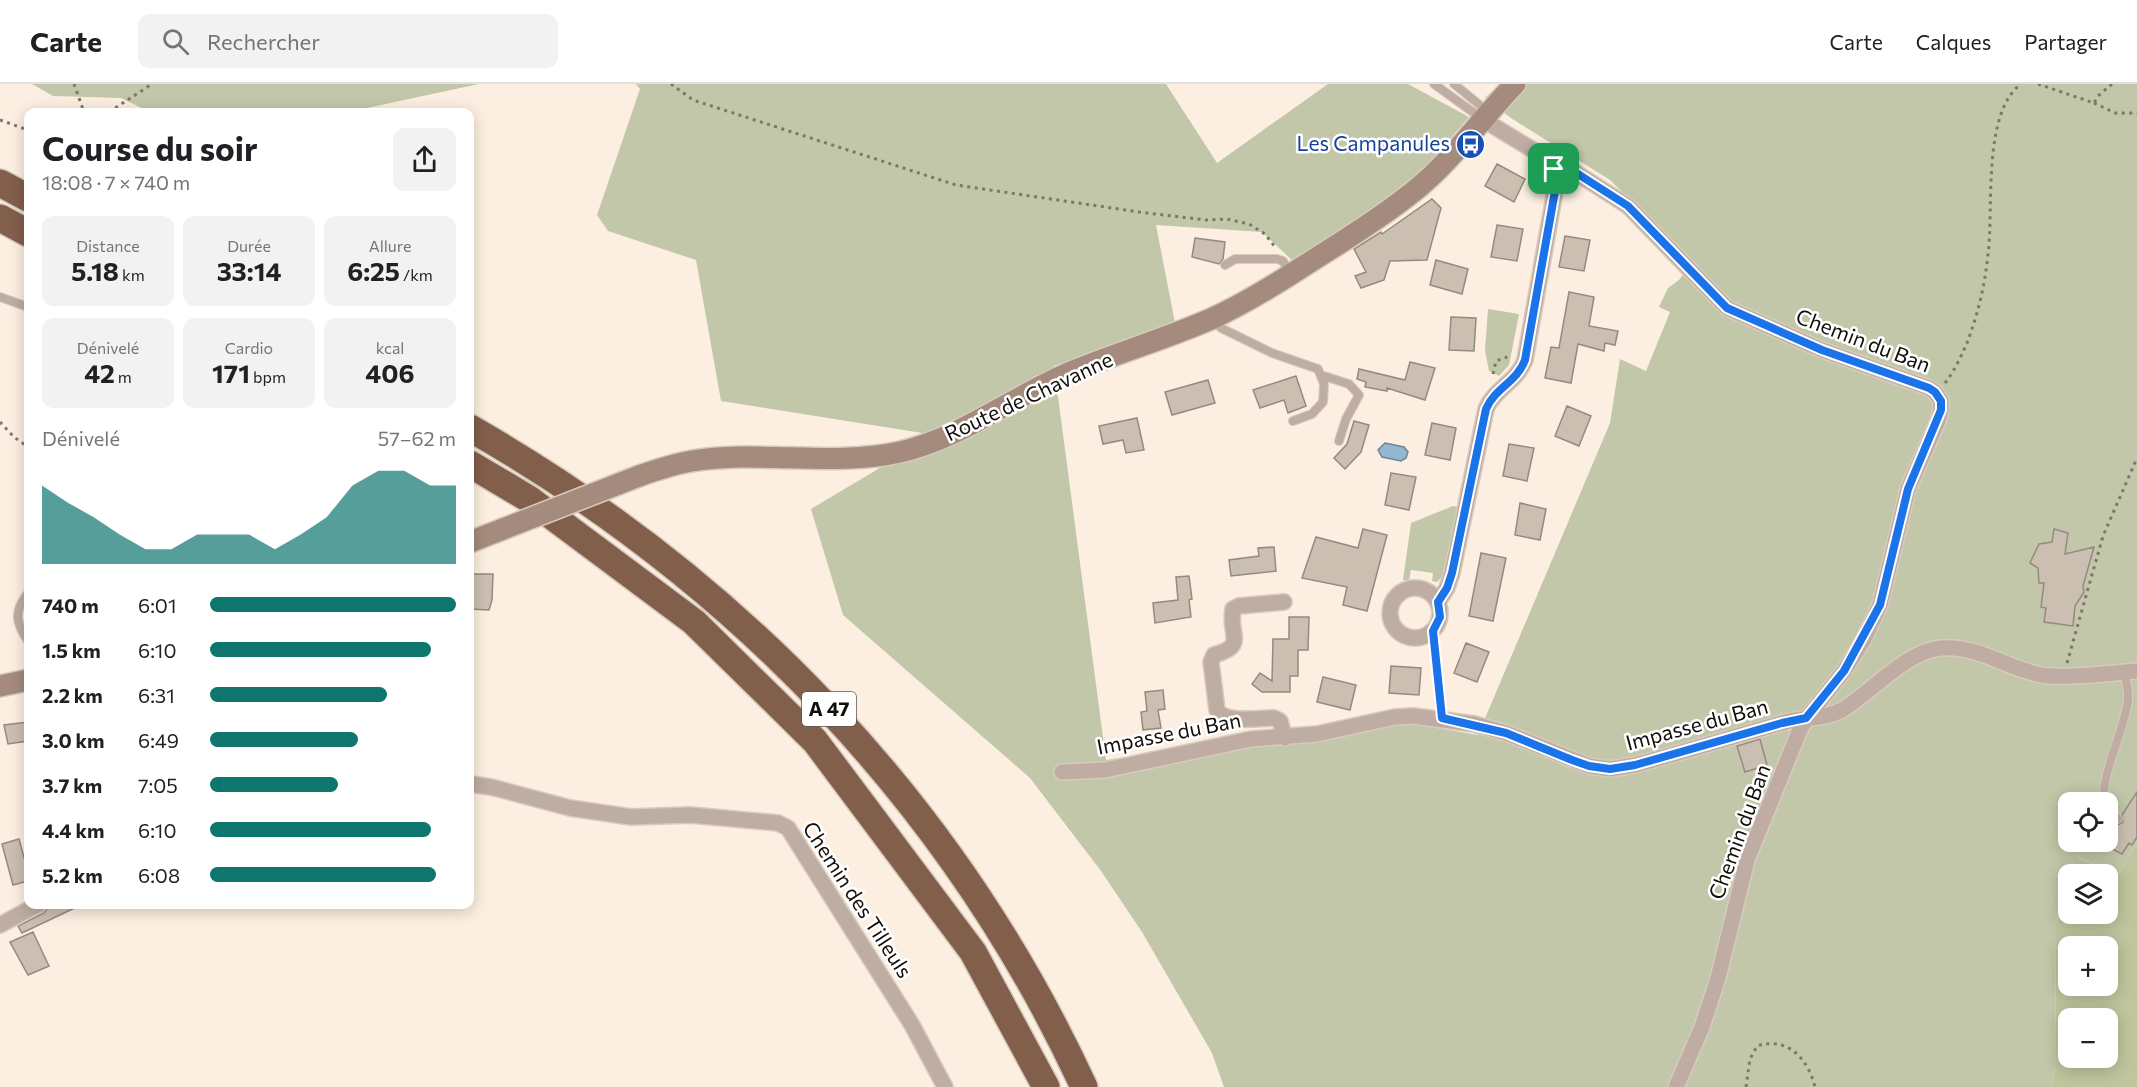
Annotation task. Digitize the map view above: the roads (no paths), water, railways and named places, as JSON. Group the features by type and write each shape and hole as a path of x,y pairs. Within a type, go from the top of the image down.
{"highway":[{"path":"0,183 24,196"},
{"path":"0,218 24,231"},
{"name":"A 47","path":"474,430 561,482 656,550 760,640 842,722 885,771 966,880 1040,1000 1084,1087"},
{"name":"A 47","path":"474,466 529,499 694,622 815,741 973,952 1046,1087"}],"main road":[{"name":"Route de Chavanne","path":"474,540 664,467 720,458 845,458 901,452 926,445 1071,372 1212,318 1257,296 1287,268 1348,238 1413,192 1434,174 1515,84"},
{"path":"0,686 24,681"}],"street":[{"name":"Chemin du Ban","path":"1485,115 1551,161 1567,167 1628,206 1727,308 1822,350 1935,392 1941,401 1938,421 1908,489 1880,605 1844,671 1806,718 1747,860 1702,1027 1676,1087"},
{"path":"1438,602 1447,588 1452,573 1486,409 1496,393 1518,375 1525,360 1555,191 1554,169 1551,161"},
{"path":"1410,588 1426,590 1438,602 1440,617 1433,631 1418,638 1409,638 1395,628 1390,612 1396,597 1410,588"},
{"name":"Impasse du Ban","path":"1284,602 1239,606 1233,609 1233,647 1214,655 1211,662 1217,710 1220,716 1274,718 1280,721 1285,738"},
{"name":"Impasse du Ban","path":"1062,772 1117,768 1251,739 1317,734 1395,717 1442,718 1506,733 1589,766 1610,769 1635,765 1782,723 1827,716 1838,712 1863,697 1897,668 1917,656 1939,648 1961,648 1985,654 2021,670 2044,675 2130,672"},
{"name":"Chemin des Tilleuls","path":"474,785 570,808 621,815 690,815 778,823 788,828 912,1025 945,1087"},
{"path":"0,925 30,909"}],"lane":[{"path":"1434,84 1485,115"},
{"path":"1454,84 1485,115"},
{"path":"1225,265 1235,259 1269,258 1287,268"},
{"path":"0,297 24,306"},
{"path":"1212,318 1221,328 1283,358 1318,369 1326,393 1323,402 1312,414 1293,421"},
{"path":"1321,375 1348,384 1359,395 1346,419 1339,441"},
{"path":"24,601 18,613 18,626 24,635"},
{"path":"1433,631 1438,677"},
{"path":"2104,792 2128,700 2130,672"}],"water":[{"path":"1385,443 1404,447 1408,452 1406,458 1401,461 1382,457 1378,450"}],"place":[{"name":"Les Campanules","path":"1471,144"}]}
